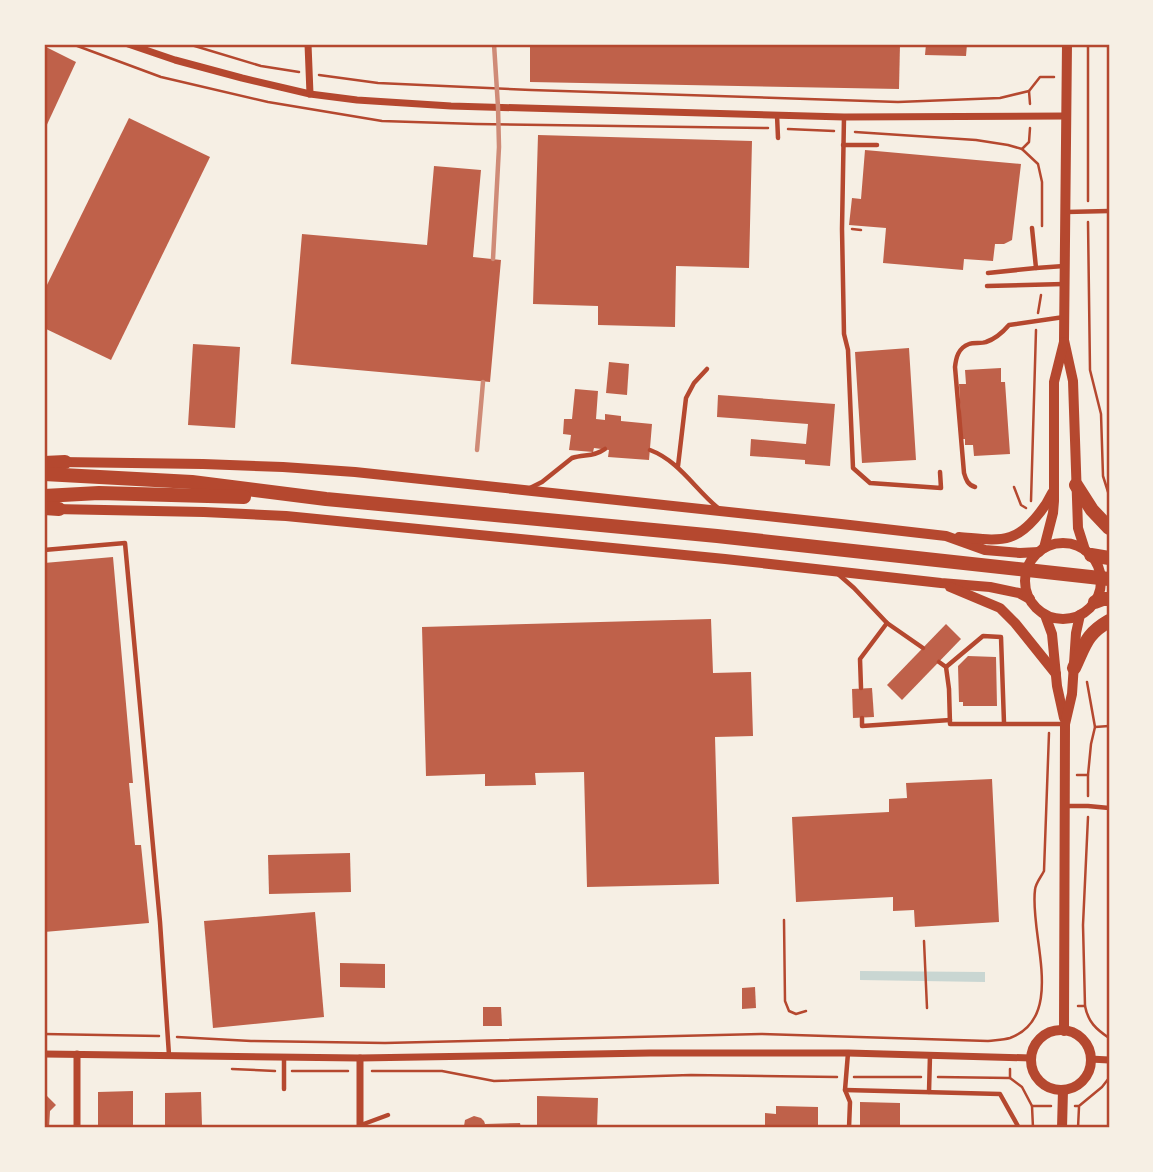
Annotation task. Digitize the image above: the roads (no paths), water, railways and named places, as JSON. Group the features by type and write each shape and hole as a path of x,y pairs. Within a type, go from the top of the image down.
{"highway":[{"path":"44,462 65,462"},
{"path":"44,474 192,482 326,499 717,536 1109,579"},
{"path":"1076,485 1092,510 1109,528"},
{"path":"44,496 99,493 326,499"},
{"path":"44,509 59,509"},
{"path":"1088,552 1109,558"},
{"path":"1081,671 1090,635 1109,621"}],"street":[{"path":"128,44 242,78 310,94 368,101 451,106 844,117 1066,116"},
{"path":"308,44 310,94"},
{"path":"1064,340 1054,382 1053,513 1041,550 1030,563 1026,573 1025,584 1034,606 1045,615 1066,619 1080,615 1102,601 1102,580 1098,566 1088,552 1078,528 1073,382 1064,340 1067,44"},
{"path":"65,462 283,467 355,472 991,539 1010,537 1022,531 1046,504 1055,487"},
{"path":"59,509 286,516 1010,590 1030,599"},
{"path":"946,536 985,550 1020,553 1066,543 1074,544 1088,552"},
{"path":"941,583 1000,608 1056,674"},
{"path":"1045,615 1054,647 1057,687 1065,724 1064,1031"},
{"path":"1065,724 1081,671 1076,633 1080,615"},
{"path":"1064,1031 1083,1040 1087,1046 1090,1067 1083,1080 1063,1090 1049,1088 1037,1079 1031,1058 1035,1045 1045,1035 1064,1031"},
{"path":"44,1054 360,1058 637,1053 930,1054 1031,1058"},
{"path":"77,1054 77,1128"},
{"path":"360,1058 360,1127"},
{"path":"1090,1059 1109,1060"},
{"path":"1062,1128 1063,1090"}],"lane":[{"path":"777,114 778,138"},
{"path":"844,117 844,334 848,350 853,468 870,483 941,488 940,472"},
{"path":"843,145 877,145"},
{"path":"1066,212 1109,211"},
{"path":"1032,228 1036,268"},
{"path":"988,273 1065,266"},
{"path":"987,286 1065,284"},
{"path":"975,487 966,481 964,473 955,367 957,355 969,344 985,342 1004,332 1009,325 1064,317"},
{"path":"844,334 853,334"},
{"path":"678,466 687,398 694,383 707,369"},
{"path":"524,491 542,482 572,458 593,456 605,449"},
{"path":"650,450 663,455 678,466 699,491 722,511"},
{"path":"44,550 125,543 160,922 169,1056"},
{"path":"834,571 854,587 887,623 923,648"},
{"path":"861,688 860,659 887,623"},
{"path":"946,667 983,636 1001,637 1004,723"},
{"path":"939,662 946,667 950,724 1065,724"},
{"path":"862,718 862,726 950,720"},
{"path":"1065,806 1108,809"},
{"path":"848,1054 845,1090 850,1102 849,1128"},
{"path":"929,1092 930,1054"},
{"path":"284,1058 284,1089"},
{"path":"845,1090 1000,1094 1019,1128"},
{"path":"360,1127 388,1115"}],"railway":[{"path":"493,259 499,147 494,44"},
{"path":"477,450 483,382"}]}
